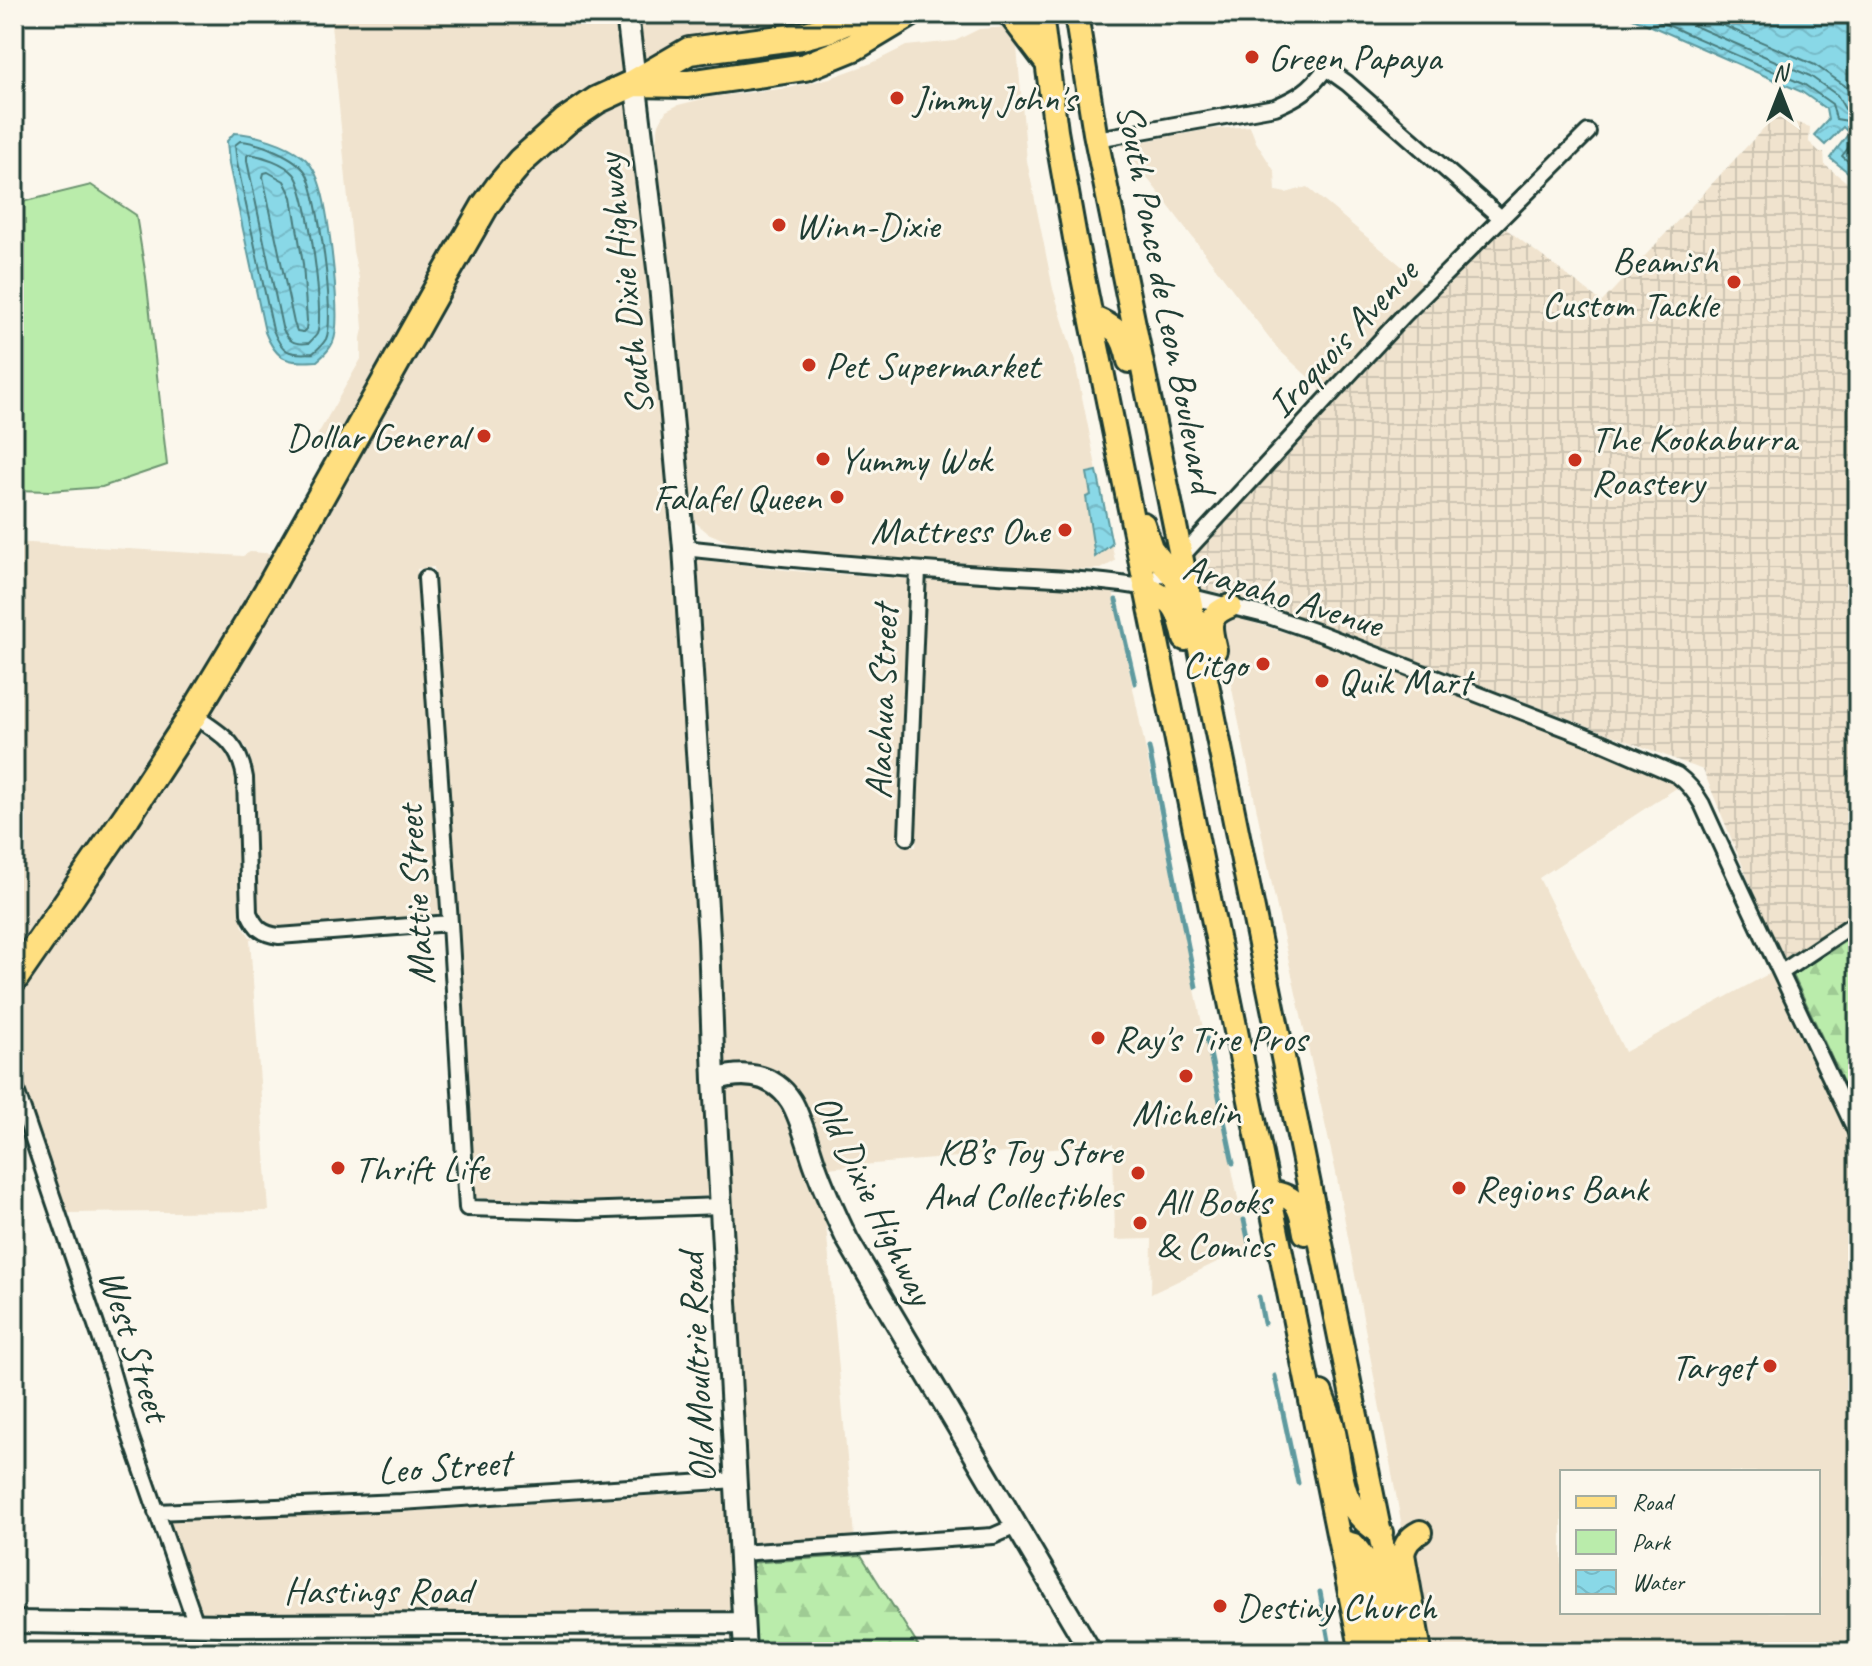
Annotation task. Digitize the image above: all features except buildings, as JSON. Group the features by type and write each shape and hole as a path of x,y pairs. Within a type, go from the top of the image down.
{"highway":[{"path":"14,979 193,715 266,594 439,286 498,188 521,161 566,121 597,100 689,51 802,36 864,14"},
{"path":"634,83 688,84 805,67 854,47 909,14"},
{"path":"1012,14 1046,59"}],"main road":[{"name":"South Dixie Highway","path":"627,14 660,285 684,548"},
{"name":"South Ponce de Leon Boulevard","path":"1041,14 1066,189 1283,1266"},
{"name":"South Ponce de Leon Boulevard","path":"1076,14 1097,139 1167,484 1174,562 1190,596 1251,897"},
{"path":"1091,317 1115,327 1122,336 1142,423 1167,484"},
{"path":"1097,346 1114,376 1145,533 1151,548 1174,562"},
{"path":"684,548 709,939 714,1080"},
{"path":"1145,587 1176,607 1182,623 1207,743 1251,897 1404,1652"},
{"path":"1230,606 1214,615 1211,632 1274,934 1271,993"},
{"name":"Old Dixie Highway","path":"714,1080 740,1074 757,1076 773,1083 792,1102 827,1198 847,1239 1091,1652"},
{"name":"Old Moultrie Road","path":"714,1080 745,1652"},
{"path":"1268,1192 1291,1197 1298,1206 1328,1335 1352,1400"},
{"path":"1283,1266 1297,1291 1350,1506 1367,1525 1381,1533"},
{"path":"1283,1266 1362,1652"},
{"path":"1420,1532 1405,1545 1403,1554 1420,1652"},
{"path":"1340,1541 1354,1545 1366,1561 1384,1652"},
{"name":"Hastings Road","path":"14,1622 743,1623"}],"street":[{"path":"1097,139 1275,107 1302,94 1326,68 1501,218"},
{"name":"Iroquois Avenue","path":"1145,587 1174,562 1404,315 1588,132"},
{"path":"1091,317 1132,313"},
{"name":"Arapaho Avenue","path":"684,548 795,561 1113,581 1190,596 1269,616 1322,634 1596,740 1677,775 1695,791 1702,804 1858,1136"},
{"name":"Alachua Street","path":"907,837 918,570"},
{"name":"Mattie Street","path":"426,578 467,1208 579,1211 721,1206"},
{"path":"193,715 228,740 243,761 249,913 254,924 266,934 279,936 450,923"},
{"path":"1782,972 1858,921"},
{"name":"West Street","path":"14,1084 196,1624"},
{"name":"Leo Street","path":"156,1512 401,1502 736,1480"},
{"path":"740,1553 993,1536 1016,1526"},
{"path":"1340,1541 1381,1533"}],"shaded area":[{"path":"330,14 618,14 625,77 561,113 333,459 314,441 361,359 363,329"},
{"path":"636,14 841,14 641,68"},
{"path":"1009,27 1016,36 1027,161 1053,289 1074,357 1115,561 1101,569 1063,570 931,562 777,549 724,540 708,533 696,523 690,512 656,141 659,124 666,111 710,97 789,88 830,78 872,63 906,46 955,41 979,29"},
{"path":"627,97 652,286 675,548 700,940 703,1073 712,1196 579,1201 475,1198 434,567 417,569 441,914 279,926 265,922 258,911 251,760 246,747 234,733 205,712 504,194 570,130"},
{"path":"1775,116 1810,127 1809,142 1824,152 1825,165 1858,191 1858,910 1785,958 1761,910 1703,770 1320,623 1237,597 1235,593 1230,595 1202,589 1194,557 1410,323 1501,231 1505,228 1602,302"},
{"path":"1250,126 1275,172 1276,191 1286,193 1307,187 1423,284 1399,308 1325,403 1319,387 1278,349 1122,145 1205,130"},
{"path":"14,542 243,556 250,552 279,554 190,702 14,963"},
{"path":"693,559 795,571 909,579 899,846 916,847 927,580 1113,591 1248,1247 1151,1294 1152,1239 1115,1240 1113,1144 826,1168 776,1074 758,1066 739,1064 722,1067"},
{"path":"1231,616 1319,643 1594,749 1678,787 1539,878 1625,1052 1772,972 1858,1157 1858,1652 1429,1652 1411,1555 1417,1544 1431,1536 1423,1519 1403,1532 1336,1173 1273,890 1220,630 1221,621"},
{"path":"195,729 222,748 235,765 240,914 242,925 254,938 250,939 269,1211 67,1213 14,1059 14,995"},
{"path":"739,1084 769,1092 784,1108 825,1214 854,1536 748,1543 723,1088"},
{"path":"728,1491 734,1613 202,1615 168,1521 401,1512"}],"green space":[{"path":"91,185 136,215 167,465 102,487 14,490 14,204"},
{"path":"1858,933 1858,1114 1793,975"},
{"path":"861,1555 922,1652 754,1652 750,1563"}],"water":[{"path":"1624,14 1858,14 1858,180 1830,158 1849,133 1843,127 1825,145 1814,135 1828,120 1826,109 1802,92"},
{"path":"234,133 288,147 309,163 318,180 331,243 336,331 333,342 317,361 284,358 274,349 265,332 229,164 227,141"},
{"path":"1097,471 1112,544 1095,557 1086,497 1091,495 1087,473"}],"waterway":[{"path":"1116,600 1135,683"},
{"path":"1149,748 1196,987"},
{"path":"1207,1039 1233,1163"},
{"path":"1244,1220 1249,1243"},
{"path":"1259,1297 1264,1323"},
{"path":"1275,1376 1298,1483"},
{"path":"1320,1592 1331,1652"}],"place":[{"name":"Green Papaya","path":"1252,57"},
{"name":"Jimmy John's","path":"897,98"},
{"name":"Winn-Dixie","path":"779,225"},
{"name":"Beamish Custom Tackle","path":"1734,282"},
{"name":"Pet Supermarket","path":"809,365"},
{"name":"Dollar General","path":"484,436"},
{"name":"Yummy Wok","path":"823,459"},
{"name":"The Kookaburra Roastery","path":"1575,460"},
{"name":"Falafel Queen","path":"837,497"},
{"name":"Mattress One","path":"1065,530"},
{"name":"Citgo","path":"1263,664"},
{"name":"Quik Mart","path":"1322,681"},
{"name":"Ray's Tire Pros","path":"1098,1038"},
{"name":"Michelin","path":"1186,1076"},
{"name":"Thrift Life","path":"338,1168"},
{"name":"KB’s Toy Store And Collectibles","path":"1138,1173"},
{"name":"Regions Bank","path":"1459,1188"},
{"name":"All Books & Comics","path":"1140,1223"},
{"name":"Target","path":"1770,1366"},
{"name":"Destiny Church","path":"1220,1606"}]}
